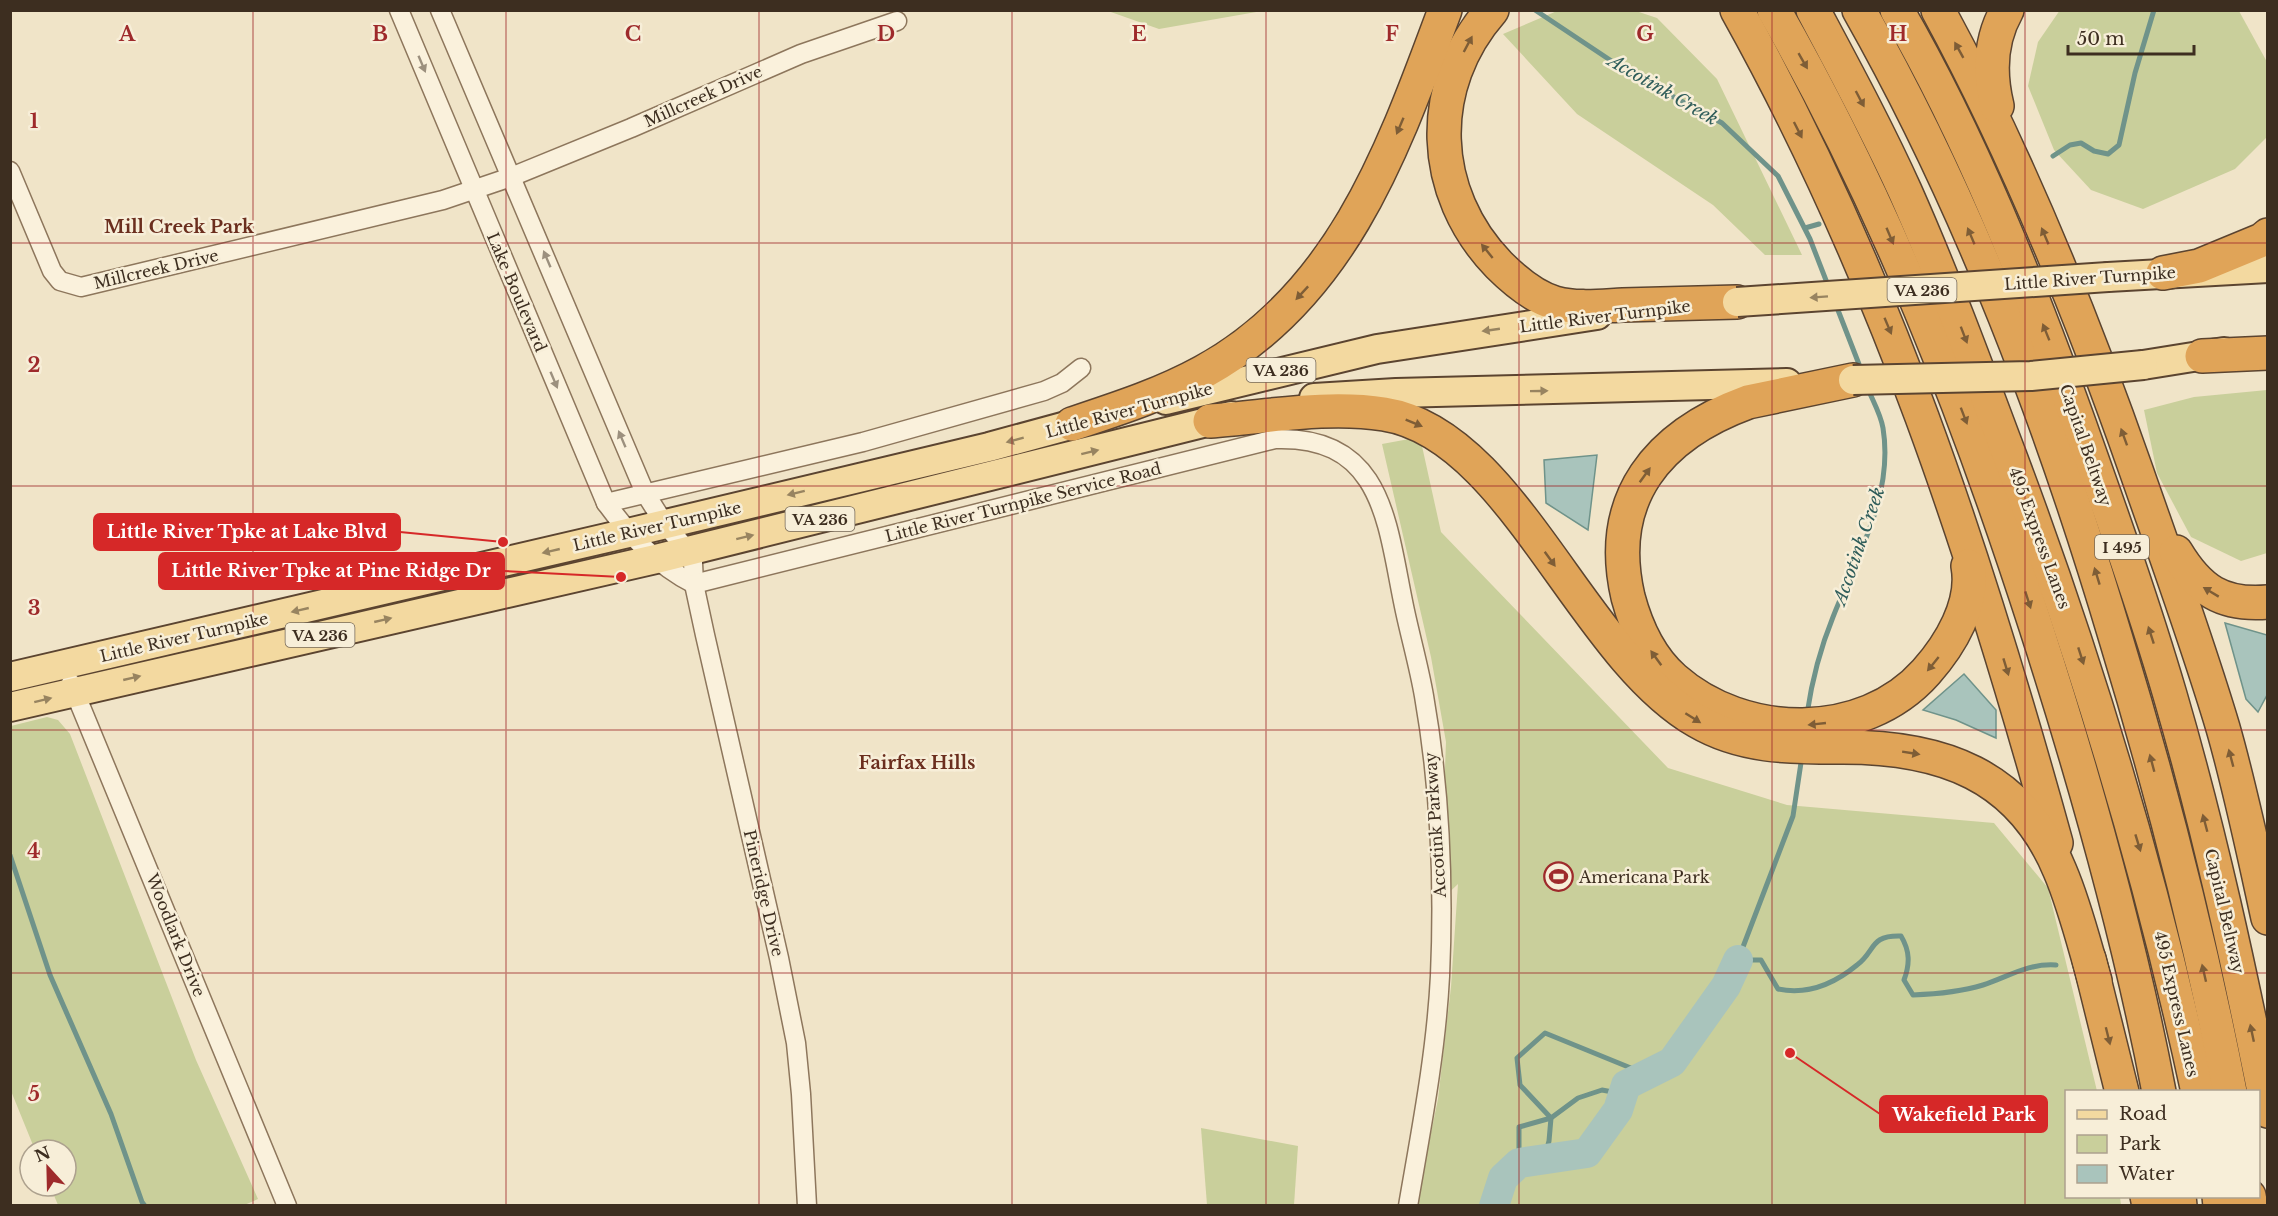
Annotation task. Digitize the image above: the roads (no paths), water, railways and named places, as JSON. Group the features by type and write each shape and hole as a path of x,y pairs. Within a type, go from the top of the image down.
{"highway":[{"path":"1445,10 1437,76 1445,111 1443,141 1456,199 1487,252 1531,291 1554,303 1581,306 1737,302"},
{"path":"1072,424 1144,400 1205,371 1286,311 1322,272 1370,196 1437,76 1492,10"},
{"path":"1735,10 1753,40 1848,232 1909,379 1957,511 2006,669 2095,981 2122,1090"},
{"path":"1774,10 1813,78 1886,227 1933,336 1981,460 2056,688 2083,781 2135,978 2159,1090"},
{"name":"495 Express Lanes","path":"1813,10 1908,198 1960,324 2031,510 2098,708 2141,855 2198,1090"},
{"name":"495 Express Lanes","path":"1859,10 1905,93 1963,216 2041,408 2060,463 2137,706 2193,926 2230,1090"},
{"name":"Capital Beltway","path":"1897,10 1952,113 2000,221 2049,341 2116,531 2170,695 2206,827 2228,918 2268,1111"},
{"path":"1938,10 1968,66 2079,315 2144,492 2183,602 2223,729 2246,815 2268,918"},
{"path":"2007,10 1994,44 1991,66 1994,92 2020,179"},
{"path":"2163,273 2199,267 2262,240 2268,235"},
{"path":"2202,356 2268,353"},
{"path":"1853,380 1774,390 1732,408 1699,425 1660,455 1637,486 1626,521 1622,544 1622,570 1632,613 1641,636 1656,659 1673,678 1732,725 1798,726 1843,720 1874,711 1918,682 1953,636 1961,618 1967,596 1969,570 1957,511"},
{"path":"1210,422 1357,411 1386,414 1413,421 1454,447 1490,482 1517,514 1610,640 1644,680 1678,709 1732,725 1780,746 1853,747 1940,759 1965,767 2011,799 2032,822 2059,868 2095,981"},
{"path":"2144,492 2172,546 2199,585 2222,598 2249,604 2268,602"}],"main road":[{"name":"Little River Turnpike","path":"10,677 989,447 1296,366 1377,349 1604,314 1737,302 2268,267"},
{"path":"1853,380 2031,376 2143,365 2268,344"},
{"name":"Little River Turnpike","path":"10,708 656,559 1304,399 1356,394 1774,390"}],"street":[{"name":"Lake Boulevard","path":"399,10 606,503 628,533 656,559"},
{"path":"440,10 645,493 664,523 688,551"},
{"name":"Millcreek Drive","path":"10,171 52,272 60,281 81,287 379,217 474,190 511,177 801,54 897,21"},
{"path":"606,503 863,442 1044,391 1062,383 1080,368"},
{"name":"Little River Turnpike Service Road","path":"694,584 1275,439 1296,438 1319,442 1349,458"},
{"name":"Accotink Parkway","path":"1349,458 1364,474 1376,494 1384,517 1424,696 1436,803 1440,876 1440,976 1430,1084 1408,1206"},
{"name":"Pineridge Drive","path":"688,551 694,566 694,584 779,958 795,1043 801,1094 807,1206"},
{"path":"656,559 667,570 694,584"},
{"name":"Woodlark Drive","path":"64,665 287,1206"}],"water":[{"path":"1597,455 1588,530 1546,503 1544,460"},
{"path":"2225,623 2267,635 2267,695 2258,712 2246,699"},
{"path":"1964,674 1996,710 1996,738 1956,720 1923,710"}],"waterway":[{"name":"Accotink Creek","path":"1535,10 1631,74 1722,123 1778,176 1810,239 1829,288"},
{"path":"2053,156 2070,145 2081,143 2094,151 2108,154 2119,145 2135,73 2154,10"},
{"path":"1805,228 1819,224"},
{"name":"Accotink Creek","path":"1836,305 1862,372"},
{"name":"Accotink Creek","path":"1807,714 1824,641 1871,525 1883,477 1885,453 1883,428 1868,389"},
{"path":"1802,756 1793,816 1738,960 1761,960 1778,989 1810,989 1830,983 1848,972 1863,960 1874,945 1883,938 1901,936 1908,958 1904,980 1913,995 1966,989 2027,968 2056,965"},
{"path":"10,855 50,975 111,1114 145,1206"},
{"name":"Accotink Creek","path":"1494,1206 1503,1178 1519,1163 1587,1153 1618,1110 1626,1085 1672,1062 1726,986 1738,960"},
{"name":"Accotink Creek","path":"1544,1160 1549,1141 1551,1118 1520,1085 1517,1058 1545,1033 1648,1075"},
{"name":"Accotink Creek","path":"1519,1163 1519,1127 1551,1118 1578,1098 1602,1090 1623,1094"}],"place":[{"name":"Little River Tpke at Lake Blvd","path":"503,542"},
{"name":"Little River Tpke at Pine Ridge Dr","path":"621,577"},
{"name":"Americana Park","path":"1558,877"},
{"name":"Wakefield Park","path":"1790,1053"}],"district":[{"name":"Mill Creek Park","path":"179,227"},
{"name":"Fairfax Hills","path":"917,763"}]}
